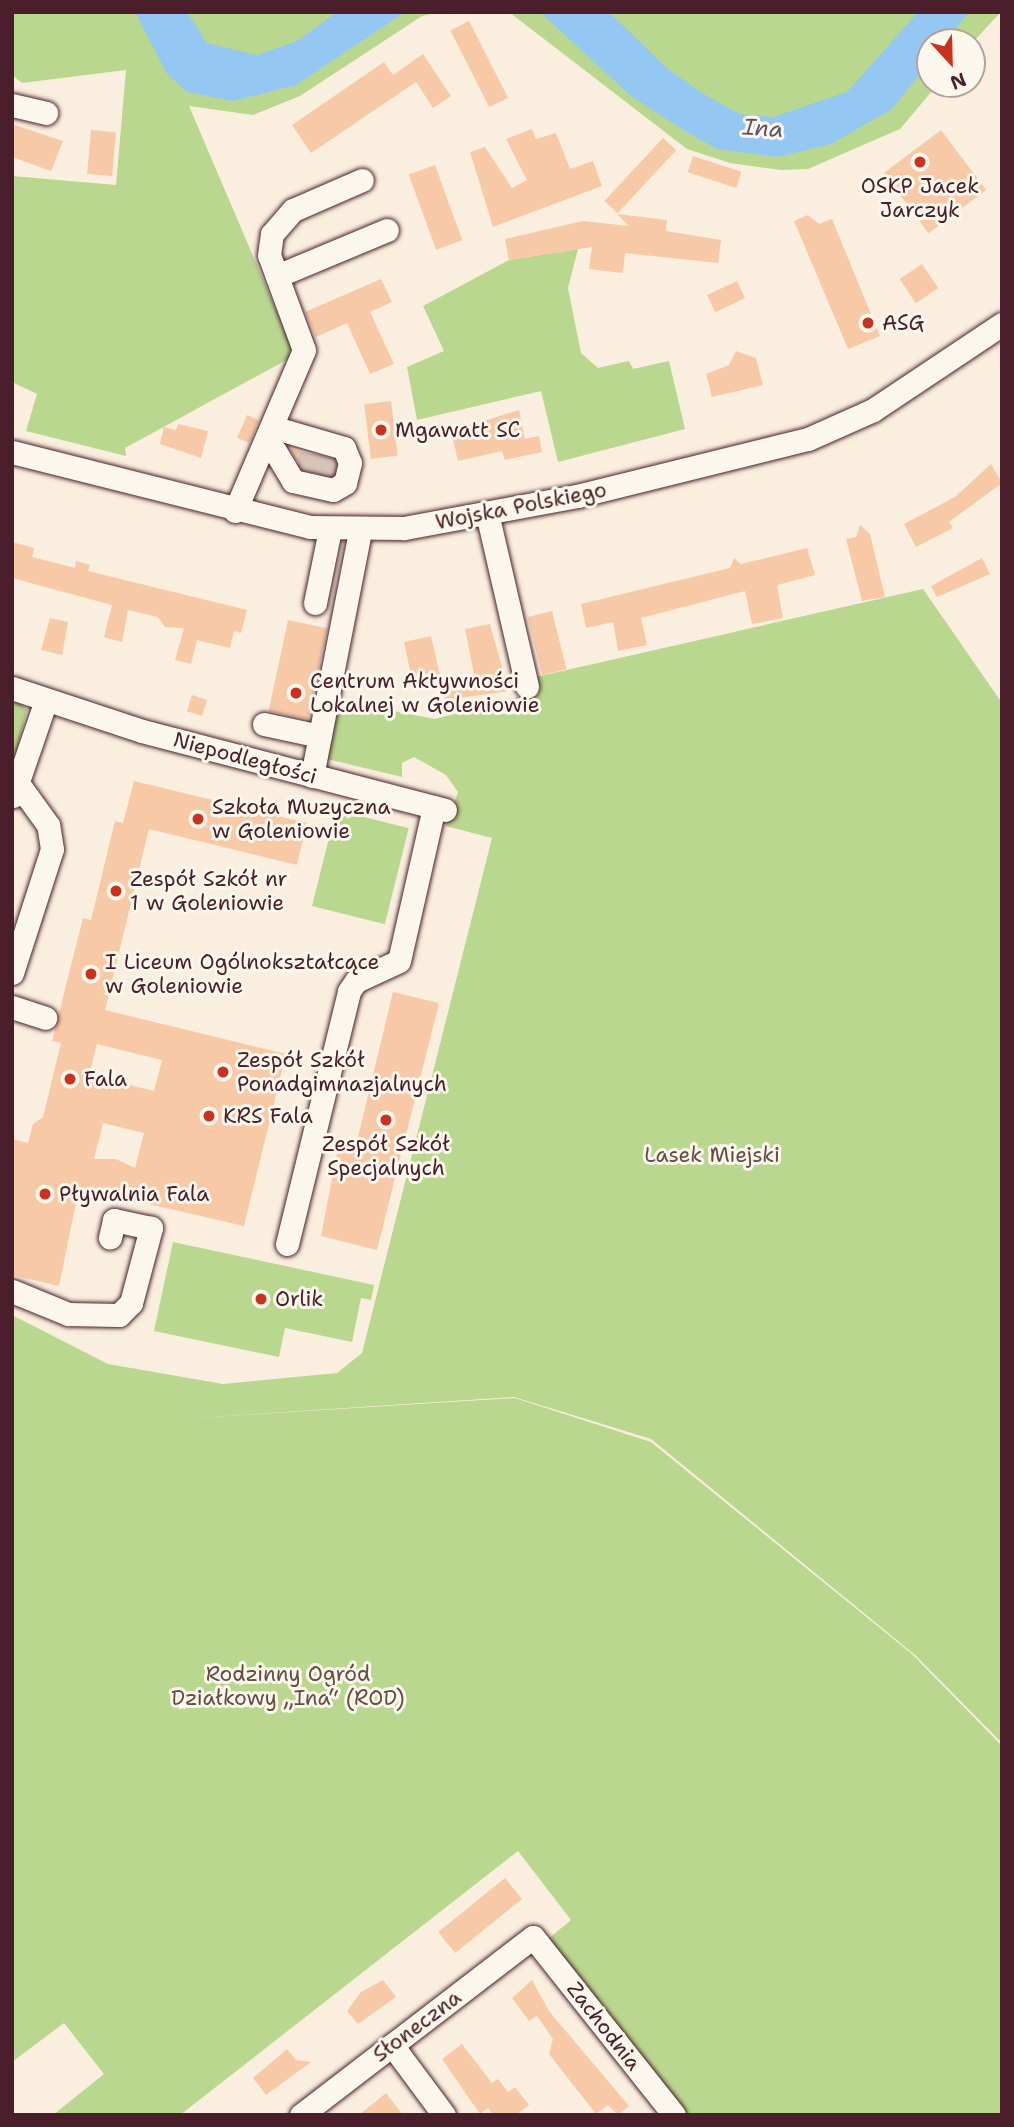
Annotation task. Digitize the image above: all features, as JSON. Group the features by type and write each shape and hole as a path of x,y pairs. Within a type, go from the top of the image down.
{"street":[{"path":"12,105 46,113"},
{"path":"235,511 304,350 269,255 279,226 293,210 362,180"},
{"path":"277,275 387,230"},
{"name":"Wojska Polskiego","path":"12,452 235,511 330,529 360,531 487,513 808,439 873,410 1002,324"},
{"path":"268,437 312,463 275,451 268,437"},
{"path":"487,513 527,686"},
{"path":"315,603 330,529"},
{"path":"312,776 360,531"},
{"name":"Niepodległości","path":"12,688 45,703 440,808 398,961 356,981 349,991 287,1244"},
{"path":"12,973 52,849 48,825 15,789 45,703"},
{"path":"264,724 320,736"},
{"path":"12,1007 45,1018"},
{"path":"12,1292 68,1314 119,1315 131,1303 151,1228 114,1220 110,1238"},
{"name":"Słoneczna","path":"301,2115 533,1937"},
{"name":"Zachodnia","path":"533,1937 674,2115"},
{"path":"392,2045 444,2115"}],"green space":[{"path":"12,12 440,12 422,16 300,96 253,115 189,106 291,345 290,358 125,448 126,456 26,431 37,394 12,382 12,176 116,185 126,70 22,83 12,75"},
{"path":"509,12 1001,12 986,28 916,28 916,98 926,98 900,129 808,169 781,170 730,163 687,149"},
{"path":"578,249 568,288 581,353 598,368 629,361 633,369 669,361 685,429 558,462 541,391 417,420 407,367 444,351 423,306 509,260"},
{"path":"923,589 1002,703 1002,1743 915,1655 651,1439 514,1397 163,1420 515,1398 651,1442 912,1654 1002,1746 1002,2115 683,2115 548,1939 571,1920 518,1851 180,2115 53,2115 104,2074 64,2023 12,2062 12,1315 108,1364 223,1384 337,1373 362,1353 492,838 446,826 458,792 446,775 414,757 402,763 402,777 323,758 337,700 435,719 521,696 536,677"},
{"path":"12,695 27,710 12,768"},
{"path":"336,810 409,828 385,924 312,906"},
{"name":"Orlik","path":"173,1242 374,1285 371,1300 361,1298 352,1342 285,1328 279,1357 154,1331"}],"water":[{"path":"135,12 187,12 207,43 257,55 297,41 337,12 405,12 296,85 233,101 187,92 167,74"},
{"name":"Ina","path":"540,12 609,12 669,70 707,96 740,114 773,117 847,92 918,12 969,12 956,28 916,28 916,79 892,109 831,144 778,157 717,149 631,96"}],"building":[{"path":"469,21 508,98 489,107 450,31"},
{"path":"423,54 451,96 433,108 416,82 311,153 292,125 384,62 393,75"},
{"path":"12,124 63,141 51,171 12,157"},
{"path":"532,129 536,139 556,133 570,169 593,161 602,186 493,227 470,152 485,147 512,188 527,180 506,139"},
{"path":"91,130 116,132 112,176 87,174"},
{"path":"941,130 986,190 929,233 883,173"},
{"path":"663,138 676,150 618,213 604,201"},
{"path":"693,156 742,172 736,188 688,172"},
{"path":"435,165 462,240 436,250 409,175"},
{"path":"617,214 667,220 666,231 721,240 718,263 625,253 623,273 589,269 592,247 509,260 505,239 583,221 629,226"},
{"path":"808,215 819,224 832,219 880,336 848,349 794,221"},
{"path":"922,264 938,288 916,303 900,279"},
{"path":"381,279 392,302 370,312 394,364 370,374 347,323 316,337 305,312"},
{"path":"737,281 745,298 715,312 707,295"},
{"path":"736,351 756,358 763,385 712,397 706,374 729,365"},
{"name":"Mgawatt SC","path":"391,401 398,456 371,459 364,404"},
{"path":"519,410 525,439 539,436 542,452 505,460 502,451 458,461 451,431"},
{"path":"247,415 259,420 249,443 237,438"},
{"path":"178,424 208,431 201,458 160,444 164,427 176,430"},
{"path":"290,449 334,460 333,474 302,469"},
{"path":"991,464 1002,483 949,522 953,528 916,547 904,524 955,497"},
{"path":"860,525 870,534 885,597 862,601 846,539 856,537"},
{"path":"12,542 34,548 32,557 75,568 76,561 90,565 88,571 247,610 241,633 234,631 230,648 197,640 191,664 175,660 184,628 165,627 158,617 128,610 122,642 104,637 112,605 12,578"},
{"path":"807,548 815,575 777,585 783,618 752,624 745,591 641,618 647,645 618,651 613,622 586,628 581,604 730,568 734,558 741,564"},
{"path":"982,558 990,574 937,597 931,586"},
{"path":"552,611 567,669 542,675 528,617"},
{"path":"50,618 68,622 62,655 41,650"},
{"path":"288,620 327,628 308,719 269,711"},
{"path":"490,624 509,691 445,700 442,685 474,674 465,629"},
{"path":"431,636 441,680 423,684 422,678 412,680 404,642"},
{"path":"192,695 207,700 202,716 187,711"},
{"path":"134,781 307,823 297,865 149,829 105,1010 286,1054 244,1226 79,1188 59,1286 12,1275 12,1139 28,1143 33,1124 43,1117 61,1043 52,1041 83,918 91,920 115,821 123,823","holes":["97,1044 162,1060 154,1091 89,1075","103,1123 144,1133 135,1168 116,1159 94,1159"]},
{"name":"Zespół Szkół Specjalnych","path":"393,992 439,1003 377,1250 321,1236 340,1137 357,1141"},
{"path":"505,1878 522,1899 455,1953 438,1932"},
{"path":"383,1980 396,1997 358,2024 347,2011 361,1992"},
{"path":"532,1980 549,2011 629,2106 618,2115 608,2105 596,2114 549,2054 553,2039 537,2016 529,2021 512,1998"},
{"path":"462,2044 492,2083 498,2079 508,2092 515,2087 529,2105 516,2115 493,2115 488,2108 480,2114 442,2059"},
{"path":"287,2049 296,2060 311,2062 266,2095 253,2078"},
{"path":"386,2093 403,2115 359,2115"}],"tunnel":[{"path":"308,472 311,453"},
{"path":"329,477 333,457"}],"place":[{"name":"OSKP Jacek Jarczyk","path":"920,162"},
{"name":"ASG","path":"868,323"},
{"name":"Mgawatt SC","path":"381,430"},
{"name":"Centrum Aktywności Lokalnej w Goleniowie","path":"296,693"},
{"name":"Szkoła Muzyczna w Goleniowie","path":"198,819"},
{"name":"Zespół Szkół nr 1 w Goleniowie","path":"116,891"},
{"name":"I Liceum Ogólnokształcące w Goleniowie","path":"91,974"},
{"name":"Zespół Szkół Ponadgimnazjalnych","path":"223,1072"},
{"name":"Fala","path":"70,1079"},
{"name":"KRS Fala","path":"209,1116"},
{"name":"Zespół Szkół Specjalnych","path":"386,1120"},
{"name":"Pływalnia Fala","path":"45,1194"},
{"name":"Orlik","path":"261,1299"}],"park label":[{"name":"Lasek Miejski","path":"712,1155"},
{"name":"Rodzinny Ogród Działkowy „Ina“ (ROD)","path":"288,1686"}]}
